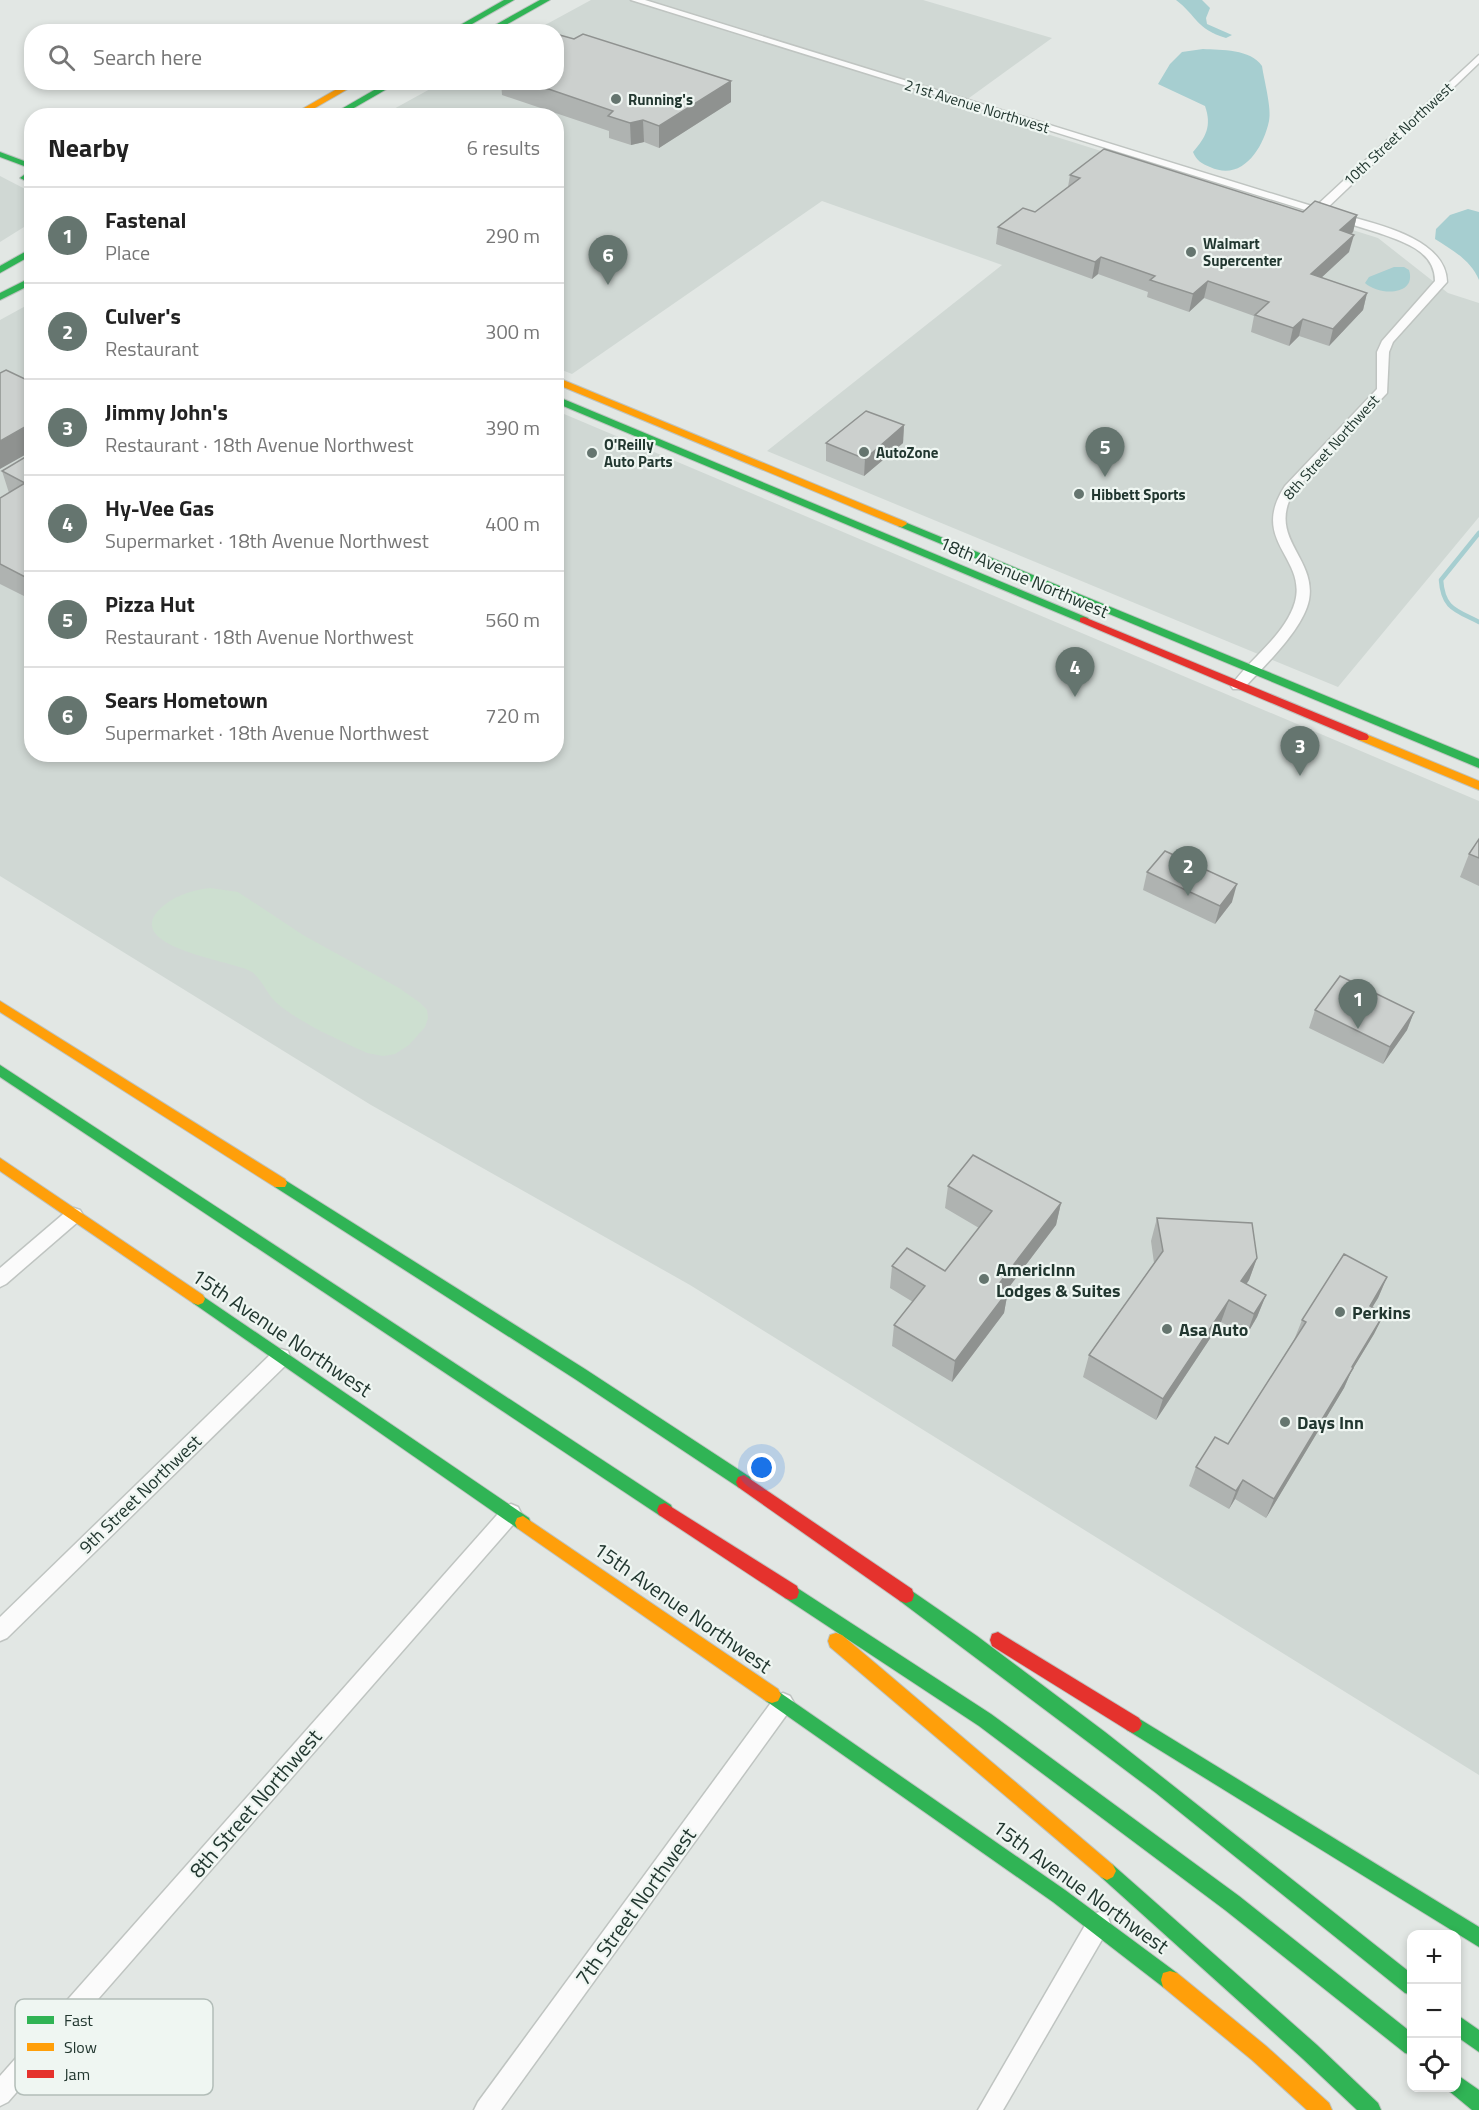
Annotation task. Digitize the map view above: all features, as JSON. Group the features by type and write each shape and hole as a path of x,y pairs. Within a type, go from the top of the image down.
{"main road":[{"path":"466,24 510,0"},
{"path":"502,24 546,0"},
{"path":"309,108 341,90"},
{"path":"348,108 381,90"},
{"path":"0,164 15,160 24,170"},
{"path":"0,164 24,174"},
{"path":"0,272 24,256"},
{"path":"0,272 24,260"},
{"path":"0,298 24,286"},
{"name":"18th Avenue Northwest","path":"564,383 1479,764"},
{"name":"18th Avenue Northwest","path":"564,402 1479,786"},
{"path":"0,995 108,1075"},
{"path":"0,1006 614,1396 812,1528 933,1614 1140,1769 1249,1853 1410,1984"},
{"path":"0,1072 529,1422 912,1670 1059,1773 1241,1910 1407,2042"},
{"name":"15th Avenue Northwest","path":"0,1164 511,1513 1099,1923 1231,2026 1322,2110"},
{"path":"812,1528 967,1622"},
{"path":"722,1547 1072,1839 1310,2052 1371,2110"},
{"path":"987,1634 1479,1938"},
{"path":"1461,2027 1479,2042"},
{"path":"1461,2088 1479,2103"}],"street":[{"name":"21st Avenue Northwest","path":"636,0 1317,211"},
{"name":"10th Street Northwest","path":"1317,211 1479,58"},
{"name":"8th Street Northwest","path":"1238,686 1291,623 1302,604 1305,585 1278,525 1279,507 1289,489 1383,390 1383,352 1388,341 1438,288 1442,276 1433,258 1414,243 1317,211"},
{"path":"0,1279 74,1215"},
{"name":"9th Street Northwest","path":"0,1631 281,1357"},
{"name":"8th Street Northwest","path":"84,1999 511,1513"},
{"name":"7th Street Northwest","path":"486,2110 783,1703"},
{"path":"990,2110 1099,1923"},
{"name":"8th Street Northwest","path":"0,2094 15,2077"}],"shaded area":[{"path":"591,0 923,0 1052,38 958,106 1378,238 1448,293 1479,303 1479,517 1338,687 767,451 1002,265 822,201 572,374 564,371 564,108 396,108 428,90 564,90 564,24 547,24"},
{"path":"0,176 24,188 24,227 0,242"},
{"path":"24,307 24,762 564,762 564,414 1479,801 1479,1775 690,1285 371,1105 0,876 0,320"}],"green space":[{"path":"210,888 238,892 303,935 399,988 427,1010 428,1018 425,1027 409,1045 395,1054 383,1056 367,1053 321,1031 288,1011 274,1001 252,972 188,952 157,935 152,925 157,912 162,907 181,895"}],"water":[{"path":"1176,0 1202,0 1210,8 1206,18 1207,24 1232,35 1226,38 1208,31"},
{"path":"1203,49 1243,53 1257,60 1262,66 1269,109 1266,132 1256,152 1249,160 1232,170 1207,166 1193,152 1208,125 1205,106 1158,84 1170,64 1182,52"},
{"path":"1468,209 1479,212 1479,280 1466,261 1435,239 1436,229 1450,215"},
{"path":"1394,267 1404,267 1409,270 1410,279 1402,289 1379,290 1365,283 1369,277"}],"building":[{"path":"583,34 731,81 659,126 643,120 630,123 608,116 613,111 551,90 564,90 564,36 574,39"},
{"name":"Walmart Supercenter","path":"1104,149 1303,212 1315,201 1357,215 1340,230 1354,235 1311,274 1367,293 1333,329 1303,319 1293,328 1255,315 1269,302 1208,281 1193,294 1150,280 1155,276 1101,257 1095,262 998,227 1023,208 1035,212 1080,178 1070,175"},
{"path":"6,370 24,379 24,428 0,441 0,373"},
{"path":"866,411 904,425 865,459 826,443"},
{"path":"24,458 24,482 2,471"},
{"path":"24,484 24,576 0,564 0,498"},
{"path":"1479,839 1479,858 1469,854"},
{"path":"1165,851 1237,884 1220,906 1147,872"},
{"path":"1340,976 1414,1012 1390,1047 1315,1010"},
{"name":"AmericInn Lodges & Suites","path":"973,1155 1061,1203 998,1285 1008,1291 955,1361 894,1325 925,1286 892,1266 907,1248 945,1271 992,1211 948,1186"},
{"name":"Asa Auto","path":"1157,1218 1252,1223 1257,1258 1241,1281 1266,1295 1254,1314 1229,1300 1163,1399 1089,1355 1163,1251"},
{"path":"1344,1254 1387,1277 1370,1306 1384,1314 1274,1499 1243,1480 1236,1491 1196,1467 1215,1437 1228,1444 1306,1322 1302,1320"}],"waterway":[{"path":"1479,533 1441,580 1442,590 1448,603 1457,611 1479,622"}],"traffic: fast":[{"path":"466,24 510,0"},
{"path":"501,24 546,0"},
{"path":"348,108 380,90"},
{"path":"0,154 24,164"},
{"path":"0,270 24,256"},
{"path":"0,297 24,284"},
{"path":"564,402 1084,620"},
{"path":"902,524 1479,764"},
{"path":"0,1070 665,1510"},
{"path":"280,1183 580,1374 744,1482"},
{"path":"198,1299 523,1523"},
{"path":"791,1592 985,1720 1232,1903 1407,2042"},
{"path":"906,1595 1035,1689 1162,1786 1410,1984"},
{"path":"772,1695 1059,1896 1170,1980"},
{"path":"1133,1724 1479,1938"},
{"path":"1107,1871 1310,2052 1371,2110"},
{"path":"1461,2027 1479,2042"},
{"path":"1461,2088 1479,2103"}],"traffic: slow":[{"path":"309,108 341,90"},
{"path":"564,383 902,524"},
{"path":"1363,737 1479,786"},
{"path":"0,1006 280,1183"},
{"path":"0,1164 198,1299"},
{"path":"523,1523 772,1695"},
{"path":"836,1641 1107,1871"},
{"path":"1170,1980 1259,2053 1322,2110"}],"traffic: jam":[{"path":"1084,620 1363,737"},
{"path":"744,1482 906,1595"},
{"path":"665,1510 791,1592"},
{"path":"998,1640 1133,1724"}],"place":[{"name":"Running's","path":"616,99"},
{"name":"Walmart Supercenter","path":"1191,252"},
{"name":"Sears Hometown","path":"608,285"},
{"name":"AutoZone","path":"864,452"},
{"name":"O'Reilly Auto Parts","path":"592,453"},
{"name":"Pizza Hut","path":"1105,477"},
{"name":"Hibbett Sports","path":"1079,494"},
{"name":"Hy-Vee Gas","path":"1075,697"},
{"name":"Jimmy John's","path":"1300,776"},
{"name":"Culver's","path":"1188,896"},
{"name":"Fastenal","path":"1358,1029"},
{"name":"AmericInn Lodges & Suites","path":"984,1279"},
{"name":"Perkins","path":"1340,1312"},
{"name":"Asa Auto","path":"1167,1329"},
{"name":"Days Inn","path":"1285,1422"}]}
